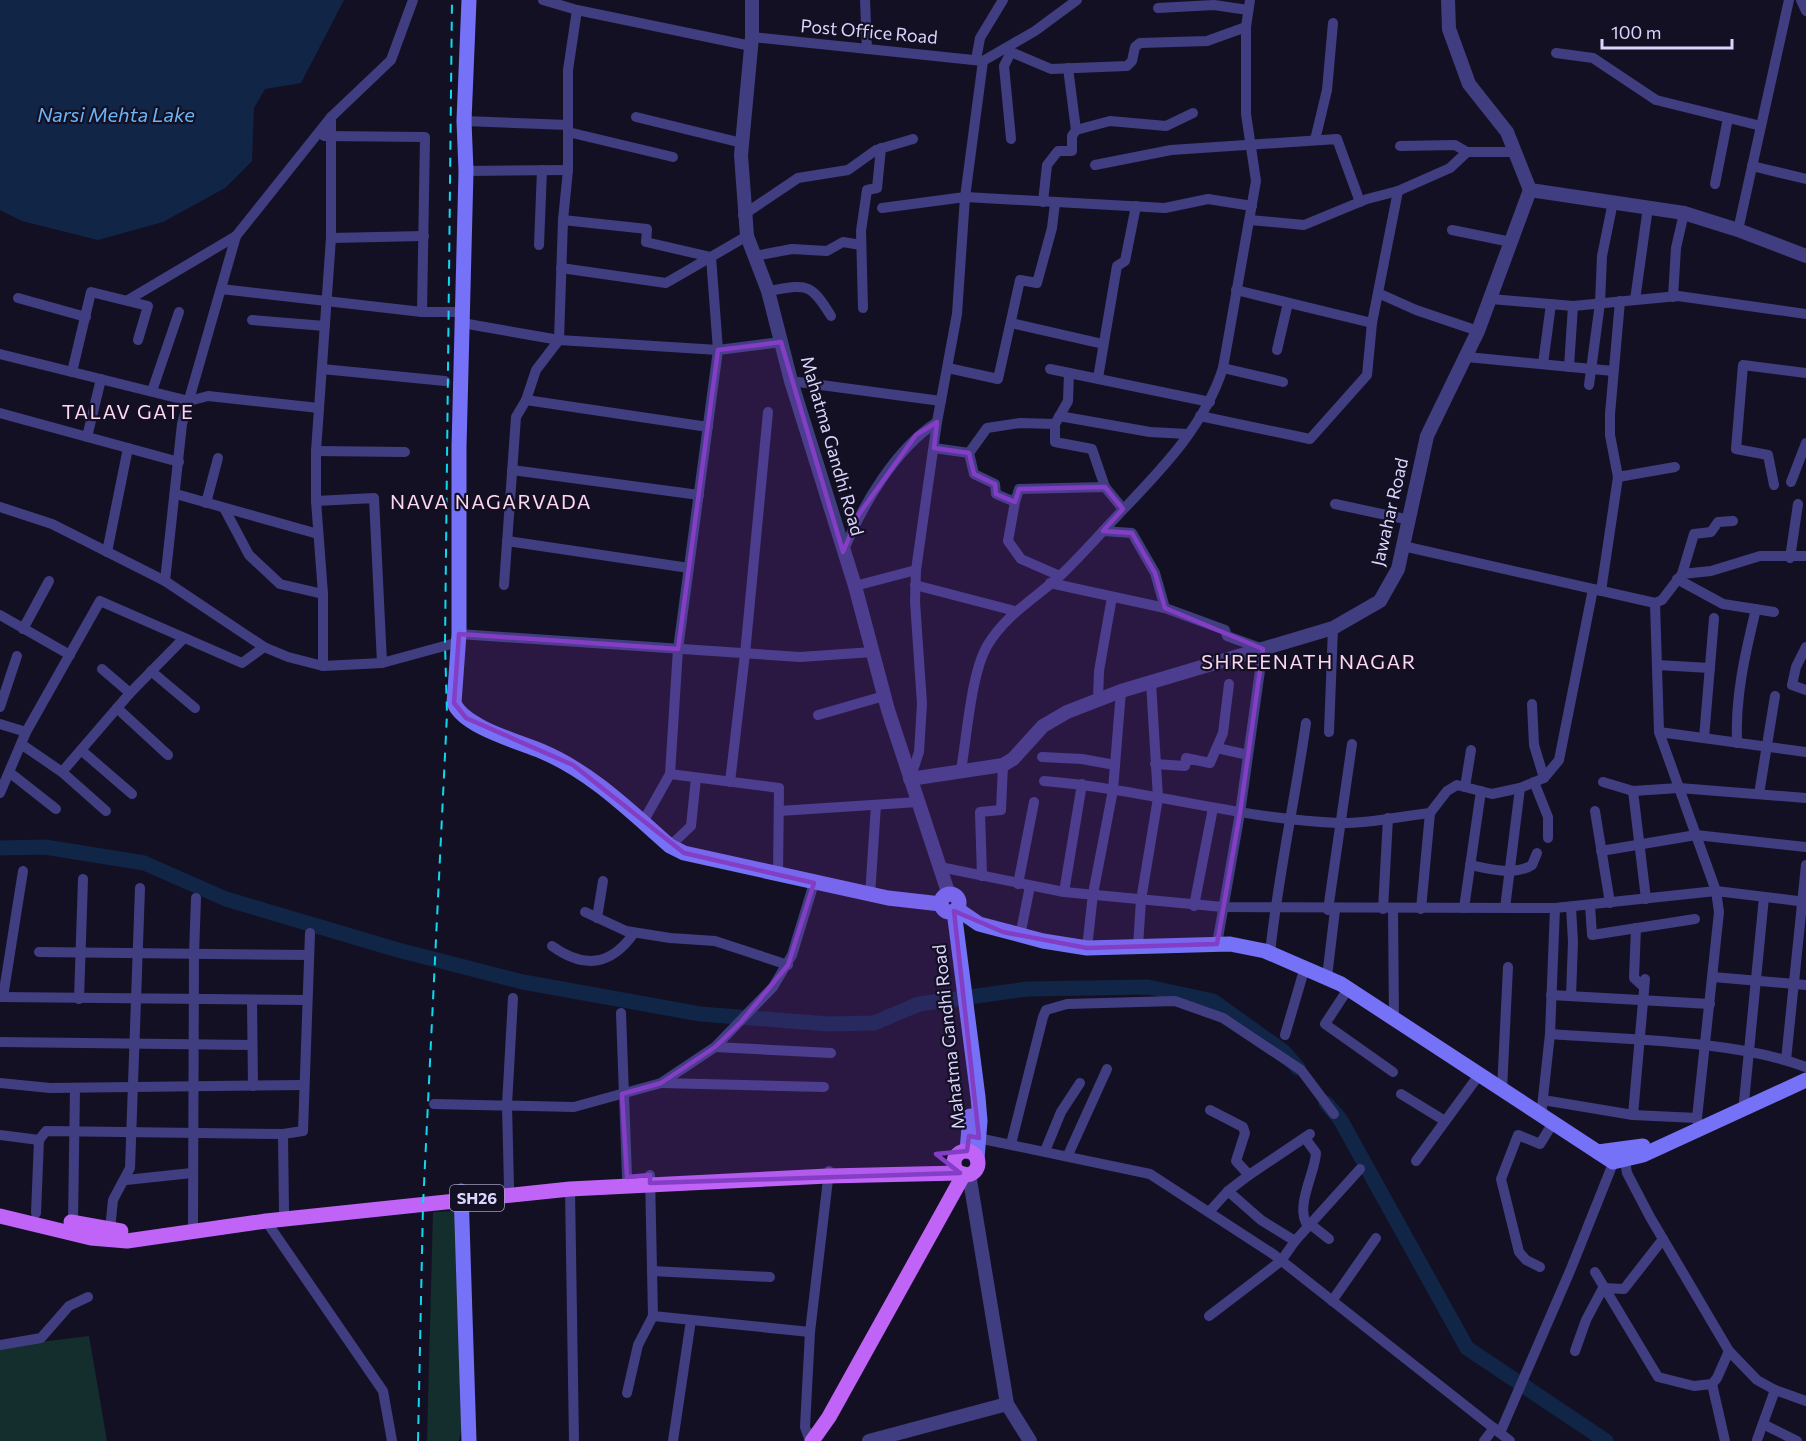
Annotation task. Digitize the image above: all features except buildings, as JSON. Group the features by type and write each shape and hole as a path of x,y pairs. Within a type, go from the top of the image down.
{"main road":[{"path":"469,1 464,121 466,171 459,447 459,638 454,703 458,711 475,723 573,765 670,846 684,853 870,895 949,906 979,924 1020,936 1087,948 1230,944 1270,953 1327,977 1348,989 1502,1090 1545,1113 1598,1152 1620,1156 1806,1080"},
{"name":"Mahatma Gandhi Road","path":"949,906 973,1097 973,1146"},
{"path":"1698,1124 1780,1085 1806,1067"},
{"path":"811,1441 830,1417 962,1172 958,1153 973,1146 976,1168 962,1172"},
{"name":"SH26","path":"0,1216 76,1228 130,1232 284,1211 570,1189 650,1179 828,1173 962,1172"},
{"name":"SH26","path":"0,1208 36,1213 76,1228 91,1238 127,1241 462,1196 509,1186 627,1176 650,1179"},
{"path":"462,1196 469,1441"}],"street":[{"path":"128,300 236,236 331,117 391,60 413,0"},
{"name":"Post Office Road","path":"543,0 577,10 752,42 979,60"},
{"name":"Mahatma Gandhi Road","path":"752,0 752,42 742,143 743,215 747,236 768,291 791,381 855,586 884,696 940,867 949,906"},
{"path":"865,0 867,50"},
{"path":"982,876 980,812 1001,810 1003,765 910,778 919,752 922,704 916,570 937,422 958,302 980,38 1003,0"},
{"path":"979,60 1007,50 1077,0"},
{"path":"1448,0 1449,29 1469,84 1507,132 1530,190 1684,213 1738,230 1806,256"},
{"path":"1801,0 1806,10"},
{"path":"1738,230 1785,2"},
{"path":"961,770 982,657 997,632 1015,611 1060,576 1170,460 1210,402 1223,368 1256,181 1246,114 1246,27 1249,5 1158,8"},
{"path":"504,585 516,417 526,400 536,370 559,340 563,220 568,170 568,70 577,10"},
{"path":"1315,140 1327,90 1333,23"},
{"path":"1007,50 1051,69 1127,66 1132,61 1135,47 1140,43 1207,41 1246,27"},
{"path":"1007,50 1004,66 1011,139"},
{"path":"1556,53 1593,58 1656,100 1761,126"},
{"path":"948,369 998,379 1020,280 1036,283 1052,228 1047,165 1058,151 1072,151 1072,136 1076,130 1068,68"},
{"path":"1076,130 1110,121 1166,126 1193,113"},
{"path":"323,666 323,594 315,501 316,451 331,238 331,117"},
{"path":"636,117 742,143"},
{"path":"1715,184 1728,118"},
{"path":"464,121 568,128 673,157"},
{"path":"316,136 425,138 422,312"},
{"path":"743,215 798,178 848,170 881,148 913,139"},
{"path":"1095,165 1171,150 1336,139 1360,202"},
{"path":"1400,146 1455,144 1467,152 1516,152"},
{"path":"863,308 861,245 867,190 877,188 881,148"},
{"path":"1250,220 1304,225 1360,202 1398,191 1450,168 1467,152"},
{"path":"1752,166 1806,178"},
{"path":"539,245 542,170"},
{"path":"466,171 568,170"},
{"name":"Jawahar Road","path":"1003,765 1013,759 1055,717 1121,691 1333,628 1380,601 1393,582 1410,520 1427,436 1478,331 1530,190"},
{"path":"1200,416 1310,439 1367,375 1372,323 1398,191"},
{"path":"882,208 965,197 1165,207 1208,199 1252,206"},
{"path":"1589,385 1600,303 1602,256 1613,202"},
{"path":"1098,378 1117,266 1125,261 1136,206"},
{"path":"1635,300 1648,207"},
{"path":"1672,297 1676,248 1684,213"},
{"path":"563,220 647,229 646,242 711,256"},
{"path":"1452,230 1511,242"},
{"path":"165,581 182,424 236,236"},
{"path":"331,238 424,236"},
{"path":"561,268 666,283 747,236"},
{"path":"755,256 792,249 827,251 843,242 861,245"},
{"path":"644,822 670,774 678,649 718,350 711,256"},
{"path":"768,291 800,286 817,292 831,316"},
{"path":"221,289 327,299 462,317 559,340 718,350 781,342"},
{"path":"1236,290 1372,323"},
{"path":"72,372 91,292 148,306 138,340"},
{"path":"1378,293 1416,310 1478,331"},
{"path":"1491,299 1573,306 1672,297 1806,314"},
{"path":"18,298 86,316"},
{"path":"1421,909 1430,813 1447,791 1457,785 1492,795 1520,788 1539,780 1559,760 1597,590 1618,477 1610,435 1620,301"},
{"path":"1277,350 1288,303"},
{"path":"1543,364 1551,304"},
{"path":"1569,367 1573,306"},
{"path":"152,391 179,312"},
{"path":"252,320 325,326"},
{"path":"1011,322 1103,344"},
{"path":"0,354 189,401 208,396 319,408"},
{"path":"1467,357 1613,371"},
{"path":"1774,485 1768,455 1736,450 1743,365 1806,373"},
{"path":"1223,368 1283,382"},
{"path":"322,369 445,381"},
{"path":"1050,369 1210,402"},
{"path":"1069,373 1068,401 1057,420 1055,442 1092,449 1105,488 1123,509"},
{"path":"87,437 101,379"},
{"path":"791,381 941,401"},
{"path":"526,400 708,427"},
{"path":"730,782 745,654 768,412"},
{"path":"0,413 178,462"},
{"path":"1015,502 996,494 995,484 974,474 969,453 987,428 1057,420 1150,432 1188,434"},
{"path":"843,552 859,514 883,480 916,435 937,422"},
{"path":"1791,482 1806,443"},
{"path":"107,552 128,448"},
{"path":"934,448 969,453"},
{"path":"316,451 405,452"},
{"path":"206,503 218,458"},
{"path":"1618,477 1675,466"},
{"path":"512,470 699,495"},
{"path":"1060,576 1021,559 1008,541 1019,489 1105,488"},
{"path":"176,494 318,534"},
{"path":"315,501 374,498 382,663"},
{"path":"1335,504 1410,520"},
{"path":"1790,558 1798,504"},
{"path":"0,507 52,524 165,581 264,647 288,657 323,666 382,663 459,638 800,657 873,652"},
{"path":"224,508 249,555 280,584 323,594"},
{"path":"1403,546 1656,603 1662,600 1679,577 1694,534 1711,532 1718,522 1733,521"},
{"path":"1103,531 1132,533 1155,573 1165,608"},
{"path":"507,541 689,568"},
{"path":"1679,577 1711,571 1760,556 1790,558 1806,556"},
{"path":"855,586 916,570"},
{"path":"1679,577 1723,604 1774,612"},
{"path":"23,629 49,581"},
{"path":"1050,583 1165,608 1225,630 1227,636 1263,649 1240,813 1217,944"},
{"path":"915,585 1015,611"},
{"path":"1098,699 1099,671 1112,597"},
{"path":"0,793 26,732 100,601 242,663 264,647"},
{"path":"1545,1113 1633,1115 1698,1124 1719,912 1716,891 1659,732 1656,603"},
{"path":"1737,743 1735,712 1744,657 1756,609"},
{"path":"0,615 70,655"},
{"path":"1704,738 1714,618"},
{"path":"1329,732 1333,628"},
{"path":"62,772 130,693 184,638"},
{"path":"1806,648 1796,667 1792,685 1806,690"},
{"path":"0,707 17,656"},
{"path":"1657,665 1710,668"},
{"path":"102,669 130,693"},
{"path":"151,671 195,708"},
{"path":"1138,946 1141,900 1158,798 1151,682"},
{"path":"1155,764 1185,766 1186,758 1210,763 1223,733 1229,684"},
{"path":"1087,948 1093,894 1113,790 1121,691"},
{"path":"818,715 884,696"},
{"path":"1759,794 1775,696"},
{"path":"1532,704 1534,745 1548,817 1548,838"},
{"path":"117,708 168,755"},
{"path":"1270,953 1275,908 1292,819 1306,723"},
{"path":"0,724 26,732"},
{"path":"1659,732 1806,752"},
{"path":"21,744 62,772 106,811"},
{"path":"1327,977 1331,910 1352,744"},
{"path":"1217,748 1248,755"},
{"path":"81,750 132,794"},
{"path":"1465,787 1471,750"},
{"path":"1042,757 1082,759 1115,765"},
{"path":"9,772 57,809"},
{"path":"670,774 779,788 778,875"},
{"path":"670,846 691,826 696,778"},
{"path":"1044,781 1082,784 1240,813 1292,819 1341,823 1430,813"},
{"path":"1603,782 1633,791 1679,788 1806,798"},
{"path":"1064,892 1082,784"},
{"path":"1505,908 1520,788"},
{"path":"1464,908 1481,791"},
{"path":"1633,791 1646,899"},
{"path":"779,811 918,802"},
{"path":"1018,884 1034,802"},
{"path":"870,895 876,805"},
{"path":"1194,906 1213,808"},
{"path":"1595,811 1610,903"},
{"path":"1388,818 1388,909 1394,1020"},
{"path":"1601,851 1696,835 1806,847"},
{"path":"1470,865 1510,870 1527,868 1537,853"},
{"path":"1786,1060 1794,984 1802,944 1806,865"},
{"path":"940,867 1064,892 1194,906 1331,910 1555,908 1716,891 1804,902"},
{"path":"23,871 1,997 307,1000"},
{"path":"79,999 79,953 84,879"},
{"path":"597,918 603,881"},
{"path":"661,1083 715,1047 773,987 792,955 814,883"},
{"path":"1020,936 1030,886"},
{"path":"110,1230 113,1200 117,1189 126,1180 130,1168 140,888"},
{"path":"1744,1102 1747,1052 1764,897"},
{"path":"193,1223 193,1000 196,898"},
{"path":"1590,905 1593,935 1695,919"},
{"path":"1571,907 1573,942 1571,996"},
{"path":"1540,1267 1526,1260 1519,1252 1501,1179 1518,1135 1540,1144 1545,1113 1555,908"},
{"path":"585,912 634,933 670,939 705,939 792,955"},
{"path":"1633,1115 1644,983 1634,978 1636,928"},
{"path":"36,1213 39,1140 46,1131 284,1134 303,1131 310,933"},
{"path":"552,946 568,956 597,962 622,949 634,933"},
{"path":"39,952 309,955"},
{"path":"1285,1035 1305,967"},
{"path":"1502,1090 1508,967"},
{"path":"1713,977 1806,985"},
{"path":"1348,989 1325,1024 1393,1071"},
{"path":"1551,994 1710,1004"},
{"path":"509,1186 507,1106 513,998"},
{"path":"252,1000 253,1086"},
{"path":"1011,1144 1042,1017 1046,1010 1055,1006 1077,1003 1175,1001 1223,1018 1302,1070 1334,1114"},
{"path":"621,1013 622,1094 627,1176"},
{"path":"1550,1034 1747,1052 1786,1060 1806,1067"},
{"path":"0,1042 252,1045"},
{"path":"715,1047 831,1053"},
{"path":"1068,1155 1107,1069"},
{"path":"1416,1161 1479,1075"},
{"path":"0,1083 75,1088 304,1085"},
{"path":"434,1104 573,1107 661,1083 824,1087"},
{"path":"1045,1151 1061,1112 1080,1083"},
{"path":"75,1088 76,1228"},
{"path":"1401,1094 1445,1121"},
{"path":"1210,1110 1244,1127 1245,1133 1236,1161 1249,1175"},
{"path":"284,1134 284,1211"},
{"path":"0,1135 39,1140"},
{"path":"1209,1212 1228,1191 1308,1136 1316,1153 1304,1208 1304,1221 1329,1239"},
{"path":"973,1146 1011,1144 1150,1173 1281,1261 1510,1441"},
{"path":"1620,1156 1627,1173 1729,1351 1746,1372 1774,1390 1806,1401"},
{"path":"1484,1441 1497,1431 1620,1156"},
{"path":"1209,1316 1281,1261 1295,1241 1360,1169"},
{"path":"962,1172 1007,1404 1030,1441"},
{"path":"126,1180 192,1173"},
{"path":"811,1441 805,1427 810,1332 828,1173"},
{"path":"627,1393 638,1345 653,1316 650,1179"},
{"path":"570,1189 574,1441"},
{"path":"1228,1191 1261,1220 1295,1241"},
{"path":"267,1221 383,1391 393,1441"},
{"path":"1332,1301 1376,1238"},
{"path":"1603,1288 1624,1289 1664,1239"},
{"path":"652,1271 770,1277"},
{"path":"1595,1272 1658,1377 1694,1386 1712,1384 1729,1351"},
{"path":"1575,1351 1586,1320 1603,1288"},
{"path":"0,1345 41,1338 69,1306 88,1297"},
{"path":"653,1316 810,1332"},
{"path":"673,1441 691,1320"},
{"path":"1712,1384 1725,1441"},
{"path":"1757,1440 1774,1390"},
{"path":"869,1441 1007,1404"},
{"path":"1763,1424 1797,1441"}],"highlighted area":[{"path":"781,342 843,552 859,514 916,435 937,422 934,448 969,453 974,474 995,484 996,494 1015,502 1019,489 1105,487 1123,509 1103,531 1132,533 1155,573 1165,608 1263,649 1240,813 1217,944 1087,948 1003,932 954,911 979,1138 969,1136 967,1151 936,1154 960,1173 650,1183 650,1175 627,1177 622,1094 661,1083 715,1047 741,1022 788,965 814,883 684,853 573,765 466,718 454,703 459,634 678,649 718,350"}],"green space":[{"path":"456,1211 464,1417 459,1441 427,1441 433,1212"},
{"path":"89,1336 107,1441 0,1441 0,1347"}],"water":[{"name":"Narsi Mehta Lake","path":"0,0 344,0 301,83 265,89 254,108 252,161 225,188 163,222 98,240 22,221 0,210"}],"waterway":[{"path":"0,848 45,847 144,863 226,899 398,950 523,982 700,1014 828,1024 874,1023 919,1004 1027,989 1148,987 1213,1001 1283,1051 1298,1068"},
{"path":"1326,1103 1340,1119 1467,1348 1606,1441"}],"railway":[{"path":"418,1441 423,1205 447,714 445,644 452,0"}],"district":[{"name":"TALAV GATE","path":"128,412"},
{"name":"NAVA NAGARVADA","path":"491,502"},
{"name":"SHREENATH NAGAR","path":"1309,662"}]}
